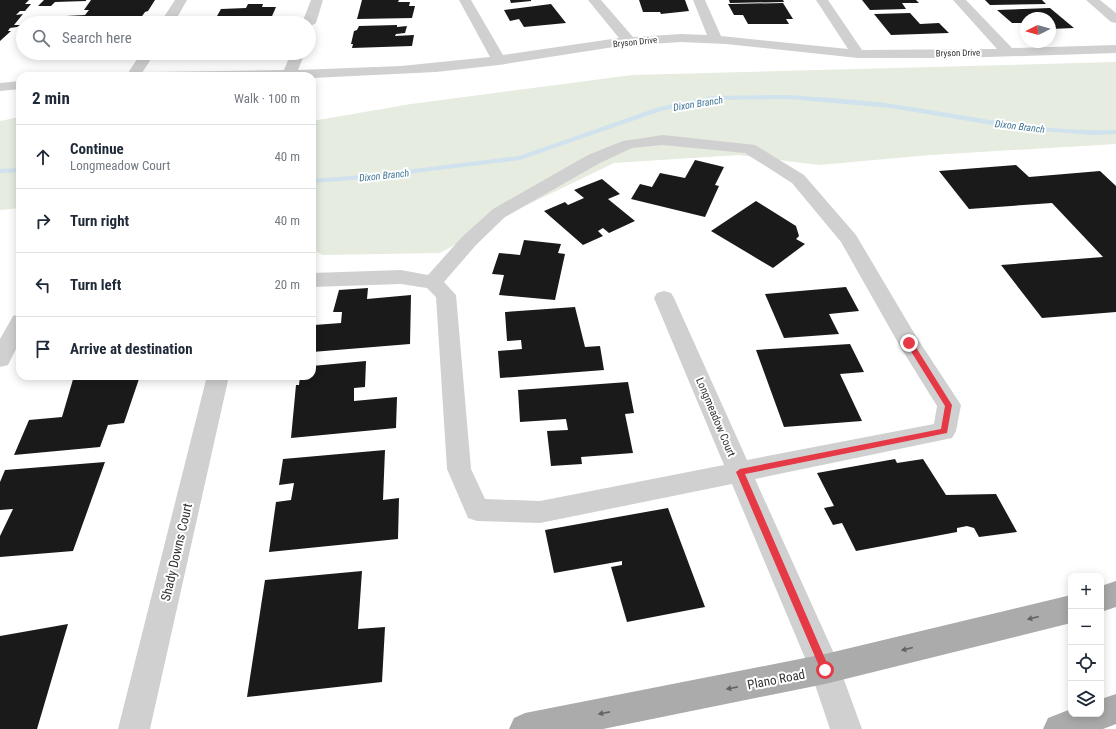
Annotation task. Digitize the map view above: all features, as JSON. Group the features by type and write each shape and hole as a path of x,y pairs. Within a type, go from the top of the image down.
{"main road":[{"path":"1104,598 1116,594"},
{"name":"Plano Road","path":"525,729 825,670 1068,610"},
{"path":"1059,729 1116,709"}],"street":[{"path":"171,16 181,0"},
{"path":"311,16 317,0"},
{"path":"465,0 499,61"},
{"path":"594,0 630,42"},
{"path":"699,0 716,39"},
{"path":"822,0 858,54"},
{"path":"959,0 1008,52"},
{"path":"1092,0 1116,19"},
{"name":"Bryson Drive","path":"316,72 434,68 499,61 630,42 680,38 716,39 858,54 1008,52 1116,48"},
{"path":"136,72 143,60"},
{"path":"290,72 295,60"},
{"path":"0,87 16,85"},
{"path":"316,280 401,277 433,282 446,295 459,469 477,510 540,512 944,431 948,405 909,343 849,239 798,179 750,148 663,140 629,144 601,156 499,213 469,241 433,282"},
{"name":"Longmeadow Court","path":"664,298 825,670 846,729"},
{"path":"0,359 16,329"},
{"name":"Shady Downs Court","path":"134,729 217,380"}],"shaded area":[{"path":"1116,62 1116,144 930,155 819,165 739,155 614,163 525,206 440,253 323,255 316,252 316,120 411,104 632,75"},
{"path":"16,118 16,208 0,210 0,121"}],"building":[{"path":"0,0 29,0 25,4 31,4 25,11 20,11 16,15 23,14 21,16 16,16 16,23 14,25 16,25 16,27 10,28 8,31 11,31 0,41"},
{"path":"44,0 86,1 55,2 51,6 38,6"},
{"path":"91,0 155,0 148,11 142,16 66,16 85,15 89,10 84,10"},
{"path":"362,0 399,0 398,2 410,2 409,6 415,6 412,18 357,19"},
{"path":"510,0 531,0 531,1 511,3"},
{"path":"639,0 685,0 689,11 661,14 660,12 643,12"},
{"path":"729,0 783,0 784,2 730,3"},
{"path":"862,0 916,0 919,3 902,3 906,9 870,10"},
{"path":"985,0 1042,0 1046,4 990,5"},
{"path":"783,3 793,19 786,19 789,24 748,24 743,15 734,15 728,4"},
{"path":"248,4 263,4 262,7 276,7 272,16 217,16 221,9 246,8"},
{"path":"551,4 566,23 524,27 519,19 510,21 504,10"},
{"path":"1050,8 1055,12 1020,12 1020,23 1012,23 997,10"},
{"path":"910,13 920,24 939,23 949,33 891,35 874,14"},
{"path":"1056,13 1074,28 1056,29"},
{"path":"397,25 397,27 407,26 405,33 396,34 395,36 414,35 412,46 352,48 353,44 351,44 354,31 357,30 359,26"},
{"path":"695,160 724,167 715,185 719,186 705,217 631,199 640,184 652,187 660,173 685,178"},
{"path":"1016,165 1029,177 1100,171 1116,186 1116,312 1042,318 1001,265 1103,257 1052,203 969,209 939,171"},
{"path":"602,179 620,194 608,199 635,221 609,233 603,228 598,231 603,236 583,245 544,211 565,202 568,205 584,198 574,190"},
{"path":"756,201 796,226 799,236 796,239 805,244 773,268 711,231"},
{"path":"524,240 561,244 558,253 565,254 555,300 499,295 504,275 492,274 499,253 520,255"},
{"path":"846,287 859,311 829,314 839,334 784,338 765,294"},
{"path":"368,288 367,299 411,295 410,344 316,352 316,325 341,323 342,312 333,312 339,290"},
{"path":"575,307 585,347 600,346 604,370 500,378 498,351 522,349 521,340 507,341 505,312"},
{"path":"850,344 864,372 840,374 862,421 784,427 756,350"},
{"path":"366,361 365,387 354,388 354,401 397,397 396,428 291,438 296,385 299,385 300,380 316,380 316,366"},
{"path":"73,380 139,380 124,423 108,425 100,447 14,455 29,420 62,417"},
{"path":"628,382 634,413 625,414 633,453 581,457 582,464 551,466 547,431 568,430 566,419 520,422 518,390"},
{"path":"385,450 383,500 399,498 398,539 269,552 276,502 291,500 294,483 279,485 283,459"},
{"path":"895,459 897,463 923,459 946,495 996,494 1017,532 979,537 974,528 967,526 957,528 957,532 856,551 842,523 833,525 824,508 834,506 817,473"},
{"path":"105,462 73,551 0,557 0,536 13,509 0,510 0,482 5,470"},
{"path":"668,508 705,607 627,622 611,567 622,565 622,561 554,573 545,530"},
{"path":"362,571 358,629 385,627 382,682 247,697 265,580"},
{"path":"68,624 37,729 0,729 0,636"}],"waterway":[{"name":"Dixon Branch","path":"316,181 366,177 520,158 659,109 713,98 789,97 891,106 1016,127 1093,133 1116,132"},
{"name":"Dixon Branch","path":"0,171 16,170"}],"route":[{"path":"825,670 740,472 944,431 948,405 909,343"}]}
